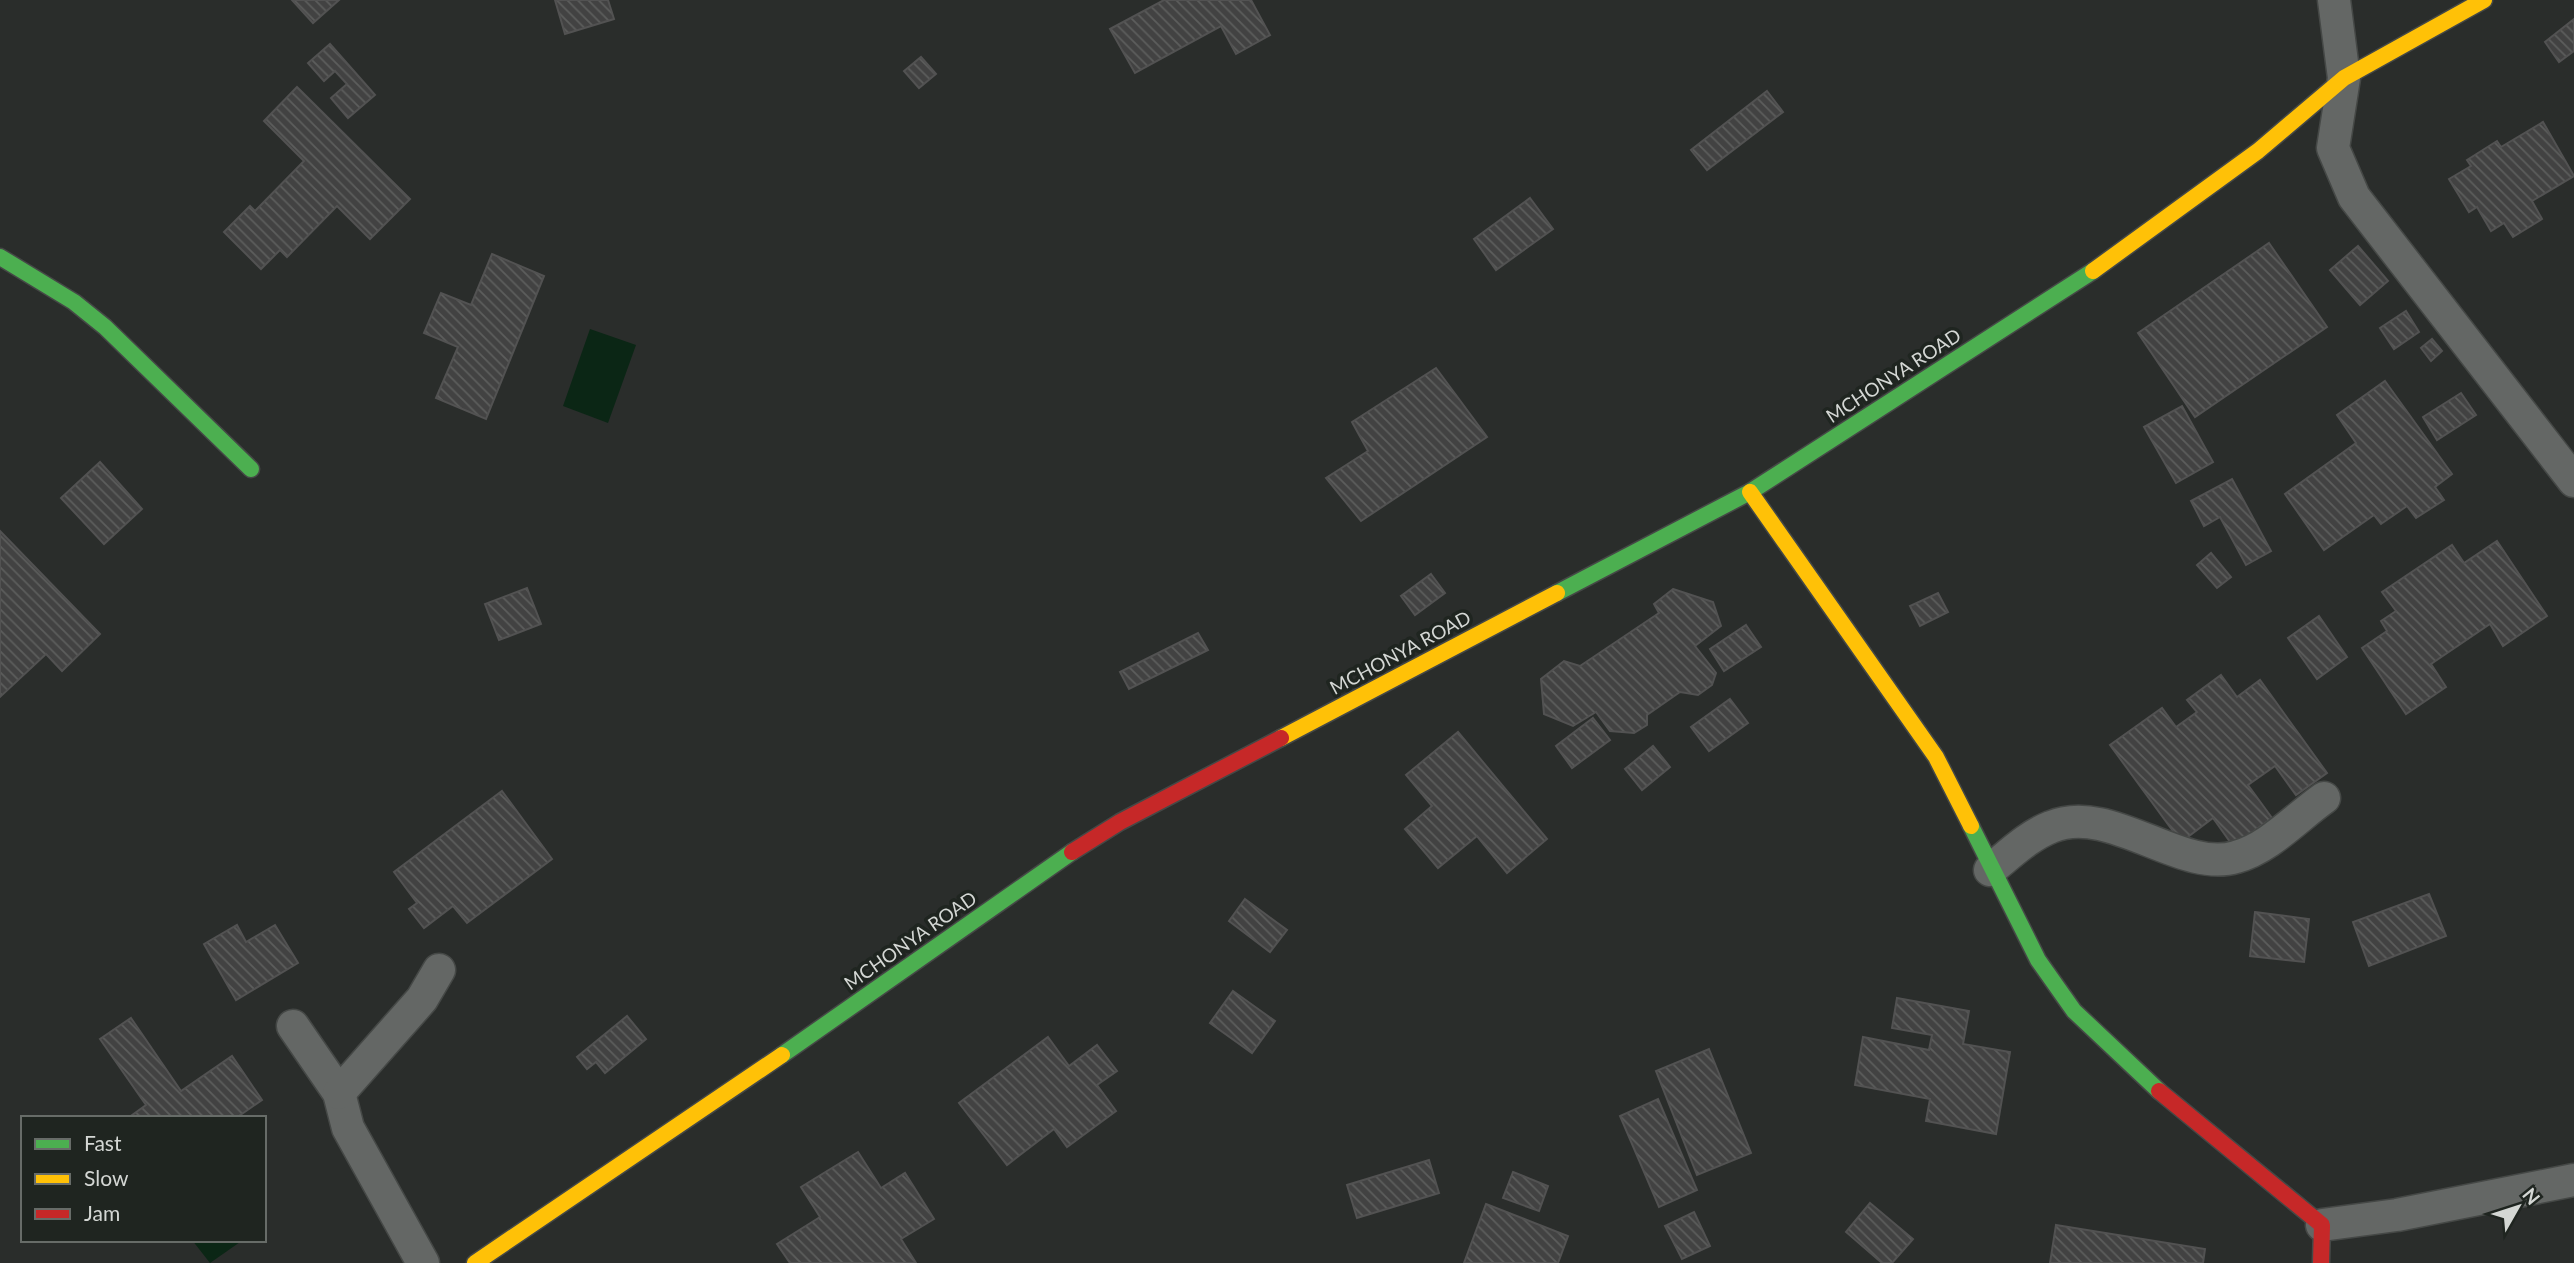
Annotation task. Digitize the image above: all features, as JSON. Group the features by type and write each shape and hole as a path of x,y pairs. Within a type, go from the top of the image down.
{"street":[{"path":"2334,0 2344,78 2333,148 2354,197 2574,481"},
{"name":"MCHONYA ROAD","path":"475,1263 712,1105 1045,870 1120,822 1750,492 2098,268 2258,151 2344,78 2484,0"},
{"path":"0,257 74,302 105,327 251,469"},
{"path":"1750,492 1936,757 1990,870 2038,960 2074,1011 2147,1081 2322,1225 2397,1215 2574,1180"},
{"path":"1990,870 2053,825 2081,822 2120,828 2183,853 2235,858 2263,844 2324,798"},
{"path":"339,1093 422,999 439,970"},
{"path":"293,1026 339,1093 348,1128 424,1263"},
{"path":"2321,1263 2322,1225"}],"shaded area":[{"path":"590,329 636,345 608,423 563,406"},
{"path":"194,1242 240,1242 210,1263"}],"building":[{"path":"292,0 339,0 313,23"},
{"path":"555,0 608,0 614,19 565,34"},
{"path":"1164,0 1251,0 1270,35 1236,54 1221,26 1135,73 1110,29"},
{"path":"2574,19 2574,51 2559,62 2545,42"},
{"path":"330,44 375,95 348,118 331,98 347,84 335,71 324,81 308,63"},
{"path":"921,57 936,74 919,88 904,71"},
{"path":"297,87 410,199 370,239 337,206 287,257 280,250 261,269 224,232 250,206 255,211 304,161 264,121"},
{"path":"1767,91 1783,112 1707,170 1691,150"},
{"path":"2543,122 2574,176 2532,201 2542,219 2513,237 2504,223 2491,231 2477,207 2469,212 2449,179 2471,166 2467,160 2497,141 2501,147"},
{"path":"1530,198 1553,229 1496,270 1474,239"},
{"path":"2269,243 2327,327 2195,417 2138,333"},
{"path":"2358,246 2388,281 2360,305 2330,270"},
{"path":"492,254 544,276 486,419 436,398 458,347 424,333 441,293 471,305"},
{"path":"2406,311 2419,332 2394,349 2380,328"},
{"path":"2432,339 2442,351 2431,361 2421,348"},
{"path":"1436,368 1487,437 1361,521 1326,478 1368,451 1352,422"},
{"path":"2385,381 2452,474 2435,487 2444,500 2416,518 2407,506 2381,524 2374,515 2324,550 2285,494 2356,443 2337,415"},
{"path":"2461,393 2476,415 2437,440 2423,417"},
{"path":"2182,406 2213,462 2176,483 2144,427"},
{"path":"100,462 142,509 104,544 61,498"},
{"path":"2232,479 2271,551 2246,565 2220,517 2204,526 2191,501"},
{"path":"0,531 100,634 62,671 46,654 0,697"},
{"path":"2497,541 2547,616 2503,646 2490,624 2431,664 2446,687 2406,714 2362,648 2387,631 2381,621 2396,611 2382,592 2452,545 2464,563"},
{"path":"2211,553 2231,577 2217,588 2197,565"},
{"path":"1431,574 1445,593 1415,615 1401,596"},
{"path":"527,588 541,624 499,640 485,604"},
{"path":"1673,589 1713,602 1721,626 1695,646 1716,673 1712,685 1698,695 1680,692 1647,715 1647,725 1634,733 1610,731 1596,712 1573,726 1544,714 1541,679 1564,661 1580,666 1659,613 1654,604"},
{"path":"1938,593 1948,612 1920,626 1910,606"},
{"path":"2319,616 2347,657 2317,679 2288,638"},
{"path":"1746,625 1761,647 1724,671 1710,649"},
{"path":"1198,633 1208,650 1129,689 1120,672"},
{"path":"2221,675 2237,697 2260,680 2327,773 2296,795 2275,766 2248,785 2272,818 2233,846 2213,818 2181,842 2110,745 2162,708 2176,727 2197,712 2187,700"},
{"path":"1730,699 1748,723 1709,751 1691,727"},
{"path":"1593,718 1610,740 1572,768 1556,746"},
{"path":"1458,732 1547,839 1507,873 1477,836 1438,868 1405,829 1432,806 1406,775"},
{"path":"1653,746 1670,767 1642,790 1625,769"},
{"path":"502,791 552,859 467,923 453,906 424,928 409,909 417,903 394,872"},
{"path":"2429,894 2446,936 2369,966 2353,922"},
{"path":"1245,899 1287,930 1270,952 1229,921"},
{"path":"2255,912 2309,919 2304,962 2250,956"},
{"path":"237,925 246,942 275,925 298,963 236,1000 204,944"},
{"path":"1233,991 1275,1021 1252,1053 1210,1023"},
{"path":"1897,998 1969,1011 1963,1044 2010,1052 1996,1134 1926,1121 1930,1099 1855,1085 1863,1037 1929,1050 1932,1035 1892,1028"},
{"path":"627,1016 646,1039 605,1073 596,1062 587,1069 577,1057"},
{"path":"131,1018 181,1091 232,1056 262,1100 239,1116 131,1116 146,1105 100,1039"},
{"path":"1048,1037 1069,1066 1097,1045 1117,1071 1097,1085 1116,1111 1067,1147 1054,1129 1007,1165 959,1103"},
{"path":"1709,1049 1751,1153 1697,1175 1656,1071"},
{"path":"1658,1099 1697,1190 1659,1207 1620,1116"},
{"path":"858,1152 881,1188 905,1173 934,1219 901,1239 916,1263 790,1263 777,1244 820,1217 801,1187"},
{"path":"1429,1160 1439,1193 1357,1218 1347,1185"},
{"path":"1513,1172 1548,1186 1539,1211 1503,1198"},
{"path":"1870,1203 1913,1239 1892,1263 1882,1263 1846,1232"},
{"path":"1486,1204 1568,1236 1558,1263 1464,1263"},
{"path":"1694,1212 1710,1246 1682,1259 1665,1226"},
{"path":"2056,1225 2205,1249 2203,1263 2050,1263"}],"traffic: fast":[{"path":"0,257 74,302 105,327 251,469"},
{"path":"1557,593 1750,492 2093,271"},
{"path":"1971,826 2038,960 2074,1011 2159,1091"},
{"path":"782,1055 1072,852"}],"traffic: slow":[{"path":"2093,271 2258,151 2344,78 2484,0"},
{"path":"1750,492 1936,757 1971,826"},
{"path":"1281,738 1557,593"},
{"path":"475,1263 782,1055"}],"traffic: jam":[{"path":"1072,852 1120,822 1281,738"},
{"path":"2159,1091 2322,1225 2321,1263"}]}
